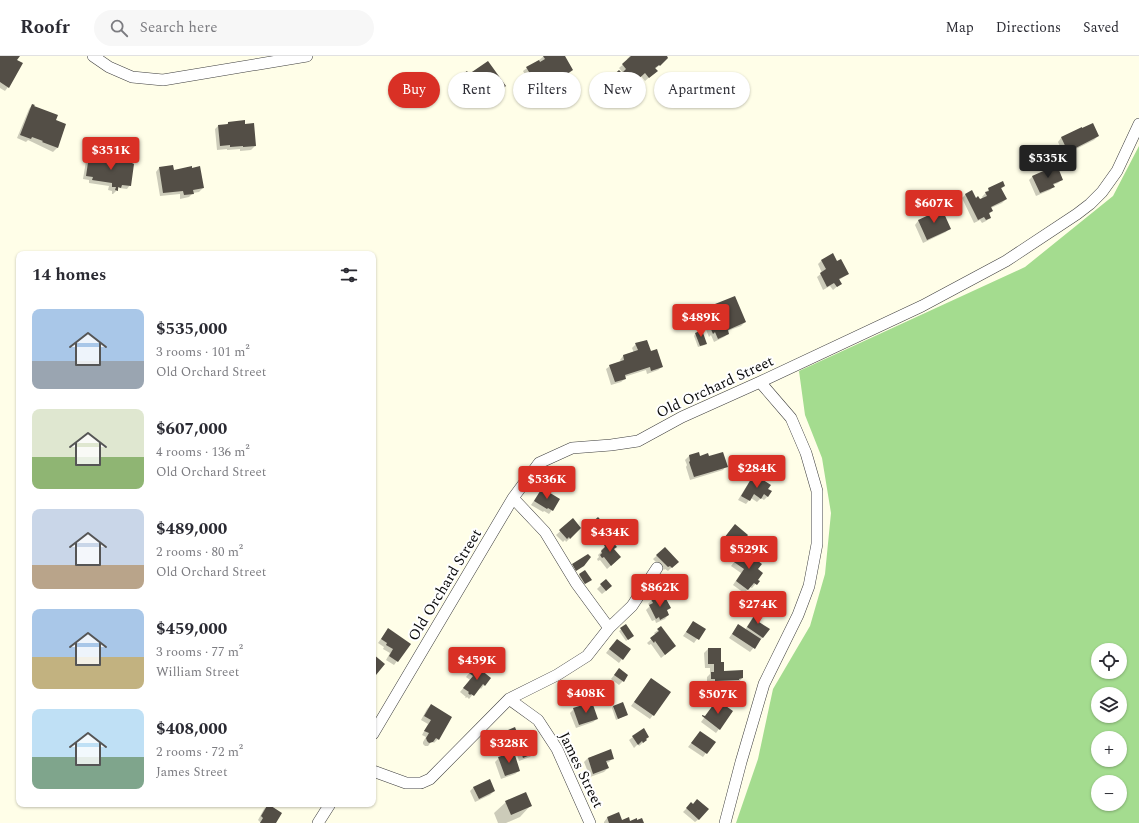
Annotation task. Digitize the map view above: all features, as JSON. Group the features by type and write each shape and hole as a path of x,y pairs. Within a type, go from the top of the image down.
{"street":[{"path":"93,56 109,67 132,77 163,80 307,56"},
{"name":"Old Orchard Street","path":"376,729 514,498 539,464 572,448 638,441 682,417 922,306 992,269 1090,204 1102,192 1117,171 1139,124"},
{"path":"725,823 764,684 798,615 809,586 817,544 817,491 806,453 791,418 760,382"},
{"path":"514,498 545,532 576,583 609,628"},
{"path":"376,772 406,782 421,783 430,779 508,699 558,675 587,656 609,628 632,606 657,568"},
{"name":"James Street","path":"508,699 538,720 557,749 590,823"},
{"path":"318,823 328,807"}],"green space":[{"path":"1139,146 1139,823 736,823 758,759 773,689 810,626 825,574 831,513 822,458 805,415 799,371 1025,267 1113,196"}],"building":[{"path":"0,56 20,56 17,60 23,63 9,88 0,82"},
{"path":"543,56 565,56 573,70 570,72 529,72 526,67 539,60 540,62 545,59"},
{"path":"631,56 667,56 668,58 660,66 659,65 655,68 658,71 654,72 654,74 649,78 646,72 623,72 626,69 622,64"},
{"path":"488,61 496,72 472,72"},
{"path":"32,104 58,115 56,120 66,124 58,148 32,137 31,139 20,135"},
{"path":"245,120 245,124 254,123 256,146 220,146 218,125"},
{"path":"1093,123 1099,136 1068,152 1061,137"},
{"path":"89,156 104,158 103,161 108,161 108,157 116,158 115,160 133,161 132,163 134,164 131,186 122,185 121,188 118,187 118,191 115,190 116,187 112,187 112,183 92,180 93,177 86,176"},
{"path":"173,165 174,170 192,166 192,168 200,166 204,188 193,190 194,194 184,195 183,191 163,193 159,167"},
{"path":"1057,165 1063,180 1053,184 1055,187 1040,193 1032,176"},
{"path":"1003,181 1005,186 1001,188 1007,199 991,207 993,211 989,213 991,218 986,220 984,217 978,220 965,194 972,190 976,198 978,196 980,199 987,196 985,192 989,191 988,188"},
{"path":"942,209 951,229 927,240 918,220"},
{"path":"833,253 837,261 841,259 849,274 839,279 842,284 837,287 834,283 827,287 820,273 826,269 821,260"},
{"path":"735,296 746,322 728,330 729,334 718,339 715,332 713,334 708,322 720,315 715,304"},
{"path":"702,330 707,344 700,346 695,333"},
{"path":"647,340 651,351 657,349 663,367 651,371 650,367 625,375 626,379 615,382 609,365 624,360 623,355 638,350 635,343"},
{"path":"699,452 700,456 708,453 709,456 723,452 728,467 694,477 689,462 689,455"},
{"path":"754,474 771,485 768,489 772,491 768,497 764,494 761,499 754,494 750,501 741,496"},
{"path":"542,488 560,499 553,511 534,501"},
{"path":"598,517 607,527 597,536 588,526"},
{"path":"573,518 581,528 570,539 569,537 567,539 559,530"},
{"path":"735,524 748,535 738,548 724,538"},
{"path":"611,540 617,547 614,549 621,557 611,566 604,557 602,558 600,555 602,553 601,551 605,547 604,545"},
{"path":"665,547 679,562 672,568 670,566 668,567 656,555"},
{"path":"743,550 762,564 758,569 763,573 758,580 760,581 757,585 754,583 748,590 736,581 744,569 734,562"},
{"path":"588,554 591,557 584,566 576,571 572,564"},
{"path":"585,570 592,580 585,584 579,574"},
{"path":"606,579 612,586 606,591 600,584"},
{"path":"657,597 659,600 665,597 671,608 667,610 669,615 660,620 659,617 656,619 649,605 653,603 651,599"},
{"path":"758,610 764,614 759,622 770,629 763,638 747,627"},
{"path":"693,621 706,629 699,640 686,632"},
{"path":"626,624 634,636 628,640 620,628"},
{"path":"738,624 761,639 755,649 732,634"},
{"path":"661,626 676,646 665,655 655,641 654,643 650,638 659,631 657,629"},
{"path":"388,628 411,644 398,662 389,656 393,649 386,645 387,643 381,639"},
{"path":"617,639 631,649 623,660 609,649"},
{"path":"708,648 721,648 721,662 724,662 724,671 743,670 743,678 739,680 715,681 715,679 711,679 711,672 714,672 714,664 708,664"},
{"path":"376,656 385,664 376,675"},
{"path":"475,665 491,678 485,686 483,684 474,696 471,694 470,695 468,693 469,692 463,688 473,676 469,673"},
{"path":"619,668 628,675 624,682 614,675"},
{"path":"651,678 671,692 654,716 634,702"},
{"path":"716,701 722,706 723,704 733,711 720,730 702,716 705,716"},
{"path":"592,702 598,719 579,725 573,708"},
{"path":"623,702 628,715 618,719 613,706"},
{"path":"431,704 452,717 439,740 436,738 433,742 429,743 426,738 429,733 424,731 431,720 424,716"},
{"path":"515,727 518,735 527,732 535,753 523,758 516,737 511,739 508,730"},
{"path":"644,728 649,737 643,743 642,741 638,745 632,736"},
{"path":"700,731 716,742 707,754 691,743"},
{"path":"611,749 614,759 606,761 609,768 593,774 588,758"},
{"path":"514,752 520,771 505,776 498,757"},
{"path":"490,779 495,791 479,799 473,787"},
{"path":"526,792 532,806 511,815 505,801"},
{"path":"697,799 709,809 699,820 686,808 691,802 693,804"},
{"path":"266,807 273,807 282,813 276,823 260,823 263,818 261,816"},
{"path":"619,812 622,820 629,817 630,821 637,818 637,820 642,818 644,823 609,823 607,817"}]}
